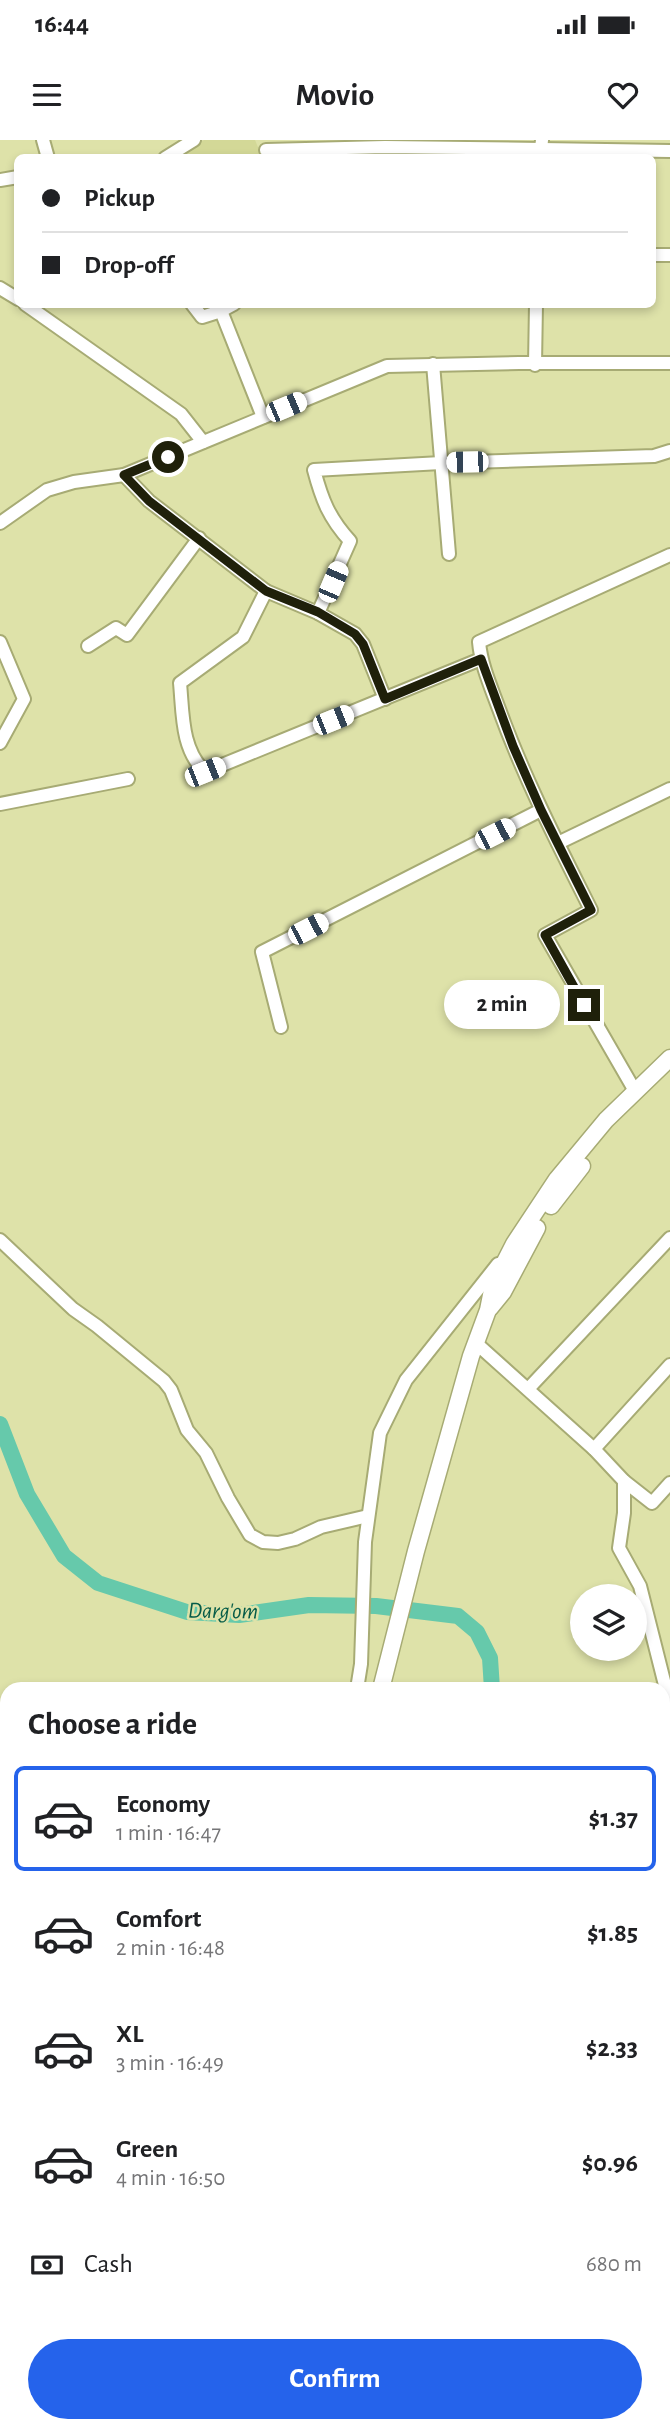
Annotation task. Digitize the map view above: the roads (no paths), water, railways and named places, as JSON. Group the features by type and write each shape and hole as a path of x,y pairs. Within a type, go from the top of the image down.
{"main road":[{"path":"383,1682 416,1551 471,1356 488,1310 493,1285 514,1244 557,1179 606,1120 670,1058"},
{"path":"488,1310 503,1292 524,1250 568,1183 643,1093 670,1068"}],"street":[{"path":"171,154 194,140"},
{"path":"265,149 385,147 670,150"},
{"path":"31,308 181,414 203,442"},
{"path":"195,308 202,317 227,308"},
{"path":"535,365 536,308"},
{"path":"221,311 263,417"},
{"path":"0,523 47,491 74,481 124,475 375,370 399,364 670,363"},
{"path":"433,364 449,554"},
{"path":"318,612 350,541 335,524 325,506 314,470 654,456 670,451"},
{"path":"124,475 149,501 266,591 318,612 355,634 363,644 385,699"},
{"path":"88,646 116,628 127,635 199,538"},
{"path":"635,1091 545,935 591,910 541,810 510,740 481,659 480,642 670,555"},
{"path":"266,591 243,637 180,683 185,736 197,764 205,772 481,659"},
{"path":"0,642 24,699 0,743"},
{"path":"0,804 128,779"},
{"path":"558,843 670,789"},
{"path":"281,1027 262,952 541,810"},
{"path":"527,1389 670,1238"},
{"path":"0,1240 73,1309 97,1325 164,1381 171,1390 187,1430 206,1453 250,1535 262,1542 278,1543 295,1539 321,1527 368,1516"},
{"path":"357,1682 365,1542 380,1433 406,1380 514,1244"},
{"path":"477,1344 652,1503 670,1483"},
{"path":"594,1449 670,1365"},
{"path":"624,1480 624,1513 619,1548 640,1586 664,1682"}],"waterway":[{"name":"Darg'om","path":"0,1424 27,1494 64,1556 98,1583 187,1612 239,1615 309,1605 376,1606 458,1616 477,1632 490,1658 492,1682"}]}
